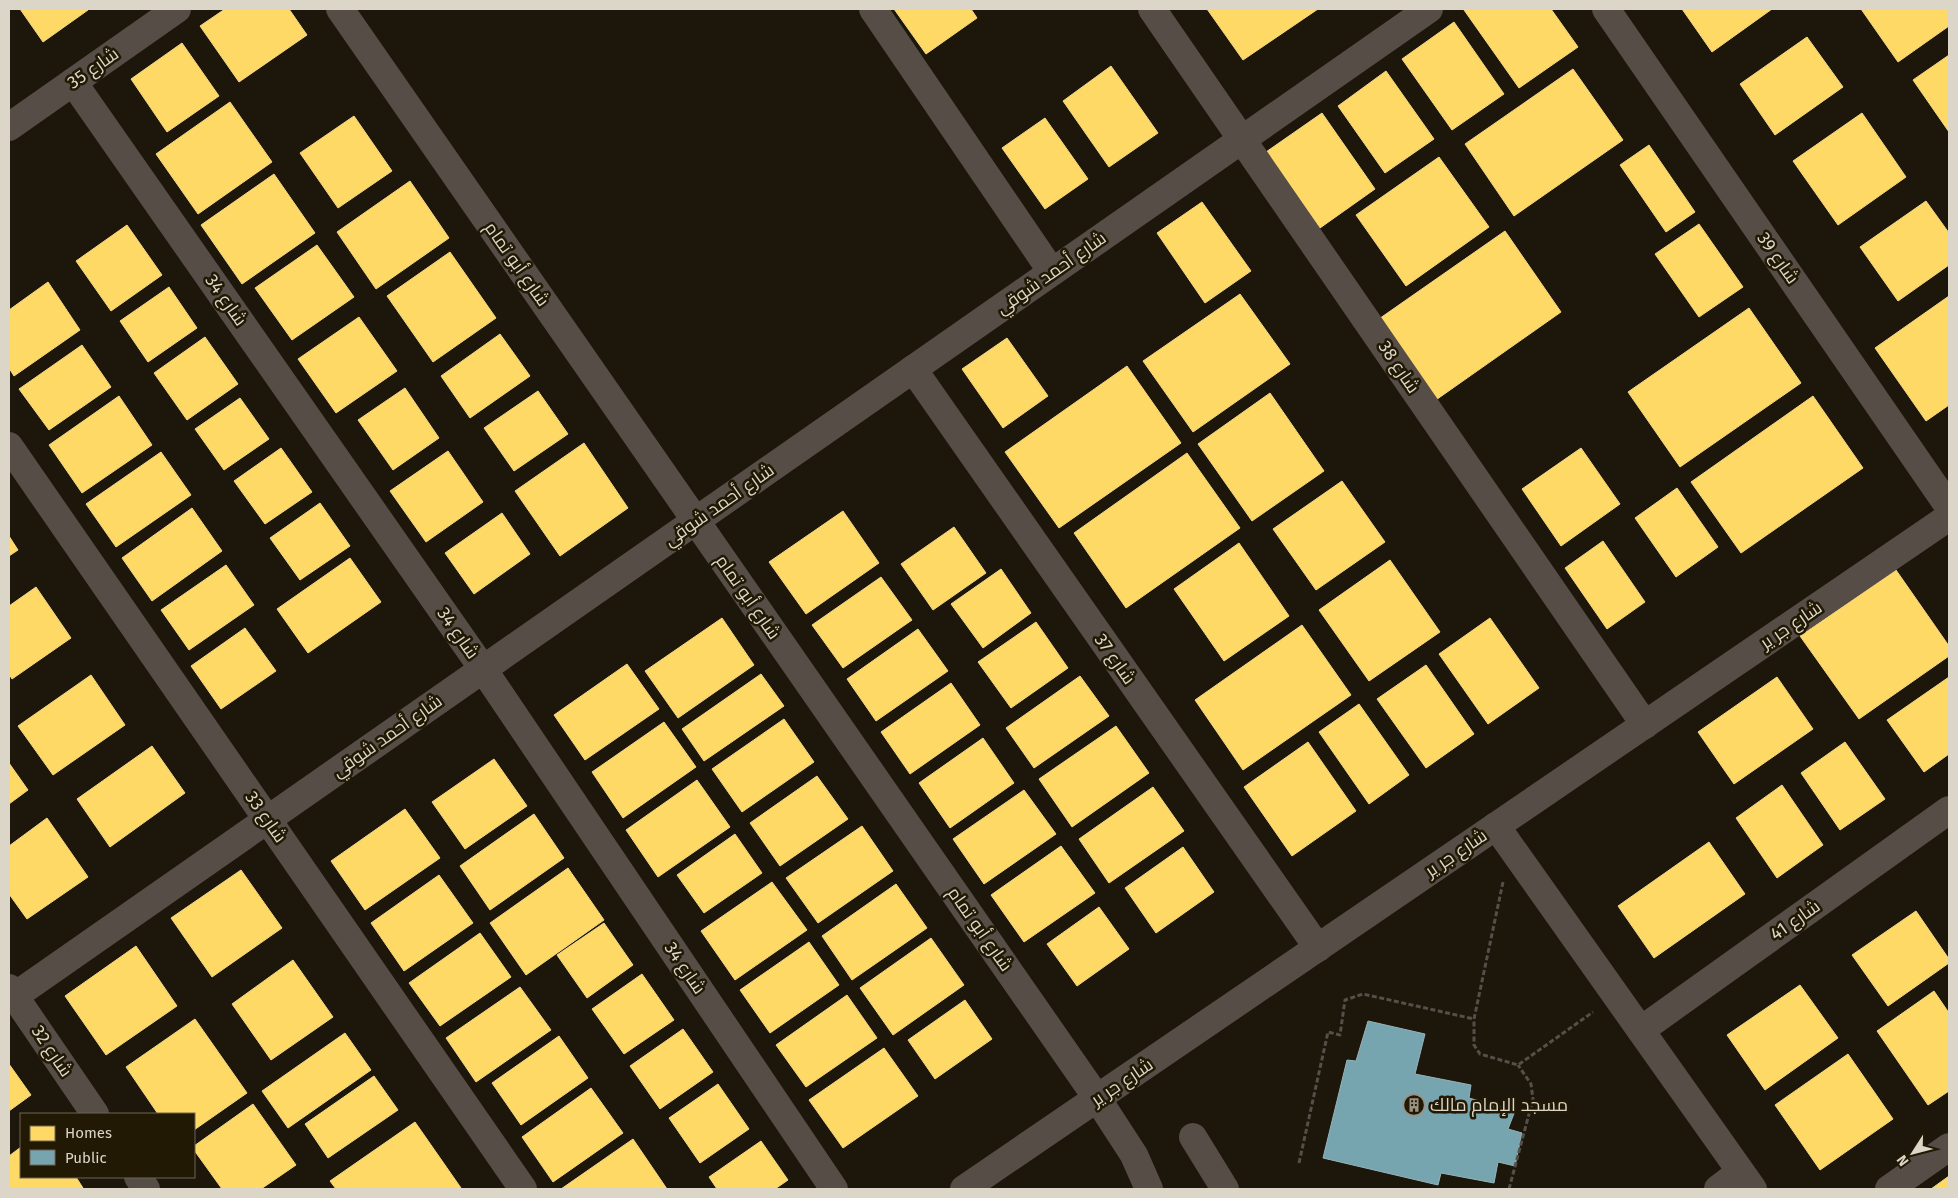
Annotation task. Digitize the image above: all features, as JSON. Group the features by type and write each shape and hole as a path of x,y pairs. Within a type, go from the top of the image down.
{"street":[{"name":"شارع 35","path":"9,127 177,9"},
{"path":"873,9 1052,272"},
{"name":"شارع 38","path":"1152,9 1645,725"},
{"name":"شارع أحمد شوقي","path":"11,995 483,670 1429,9"},
{"name":"شارع 39","path":"1606,9 1949,507"},
{"name":"شارع أبو تمام","path":"342,10 1097,1098 1134,1155 1149,1189"},
{"name":"شارع 34","path":"73,82 483,670 834,1189"},
{"name":"شارع 37","path":"913,370 1318,948"},
{"name":"شارع 33","path":"9,446 523,1189"},
{"name":"شارع جر ير","path":"964,1189 1949,517"},
{"name":"شارع 41","path":"1641,1030 1949,810"},
{"path":"1496,826 1746,1181 1718,1189"},
{"name":"شارع 32","path":"11,995 94,1113"},
{"path":"1193,1138 1225,1189"},
{"path":"1889,1189 1949,1147"},
{"path":"139,1178 146,1189"}],"path":[{"path":"1509,1189 1533,1099 1531,1084 1518,1065 1480,1054 1474,1045 1474,1019 1512,849"},
{"path":"1299,1163 1328,1032 1340,1035 1345,1000 1363,994 1474,1019"},
{"path":"1518,1065 1616,995"}],"building: Homes":[{"path":"20,9 87,9 88,10 43,42"},
{"path":"225,9 289,9 307,35 239,82 200,26"},
{"path":"894,9 971,9 977,18 926,54"},
{"path":"1207,9 1318,9 1243,60"},
{"path":"1551,9 1578,47 1519,88 1464,10"},
{"path":"1682,9 1772,9 1712,52"},
{"path":"1861,9 1949,9 1949,26 1898,62"},
{"path":"1454,22 1504,94 1452,130 1402,59"},
{"path":"1807,37 1843,87 1775,135 1740,84"},
{"path":"182,43 219,96 167,132 131,79"},
{"path":"1949,55 1949,132 1913,80"},
{"path":"1111,66 1158,133 1109,167 1063,101"},
{"path":"1573,69 1623,140 1514,216 1465,144"},
{"path":"1386,71 1434,139 1385,173 1338,106"},
{"path":"230,102 272,162 198,214 156,154"},
{"path":"1322,113 1375,189 1320,228 1266,152"},
{"path":"1862,113 1906,177 1838,225 1793,161"},
{"path":"354,116 392,171 338,208 300,153"},
{"path":"1045,118 1088,179 1045,209 1002,148"},
{"path":"1649,145 1695,212 1666,232 1620,165"},
{"path":"1439,157 1489,227 1406,286 1356,215"},
{"path":"274,174 315,233 242,284 201,225"},
{"path":"410,181 449,238 376,289 337,232"},
{"path":"1926,201 1949,233 1949,265 1898,301 1860,247"},
{"path":"1202,202 1251,271 1205,303 1157,233"},
{"path":"1699,224 1743,287 1699,317 1655,254"},
{"path":"127,225 162,275 111,311 76,261"},
{"path":"1505,231 1561,312 1433,402 1376,321"},
{"path":"317,245 354,297 292,340 255,288"},
{"path":"450,252 496,318 433,362 387,296"},
{"path":"48,282 80,330 14,376 9,368 9,310"},
{"path":"169,287 197,328 148,362 120,321"},
{"path":"1240,294 1290,364 1193,432 1143,361"},
{"path":"1949,296 1949,405 1926,421 1875,348"},
{"path":"1749,308 1801,383 1680,467 1628,392"},
{"path":"359,317 397,371 336,413 298,359"},
{"path":"500,334 530,376 470,418 441,376"},
{"path":"205,337 238,384 187,420 154,373"},
{"path":"1007,338 1048,396 1003,428 962,369"},
{"path":"82,345 111,387 49,430 19,389"},
{"path":"1127,366 1181,443 1059,528 1005,452"},
{"path":"405,388 439,438 393,470 358,420"},
{"path":"538,391 568,434 514,471 484,428"},
{"path":"1270,393 1324,471 1252,521 1198,444"},
{"path":"119,396 152,445 82,493 49,445"},
{"path":"1813,396 1863,468 1741,553 1691,482"},
{"path":"240,398 269,439 224,470 195,429"},
{"path":"584,443 628,508 560,556 515,491"},
{"path":"281,448 312,492 265,524 234,481"},
{"path":"1581,448 1620,504 1561,546 1522,489"},
{"path":"448,451 483,502 426,542 390,491"},
{"path":"161,452 191,495 116,547 86,504"},
{"path":"1187,453 1240,528 1126,608 1074,533"},
{"path":"1342,481 1385,542 1316,590 1273,529"},
{"path":"1677,488 1718,547 1676,577 1635,518"},
{"path":"320,503 350,546 300,580 270,538"},
{"path":"192,508 222,551 152,601 122,558"},
{"path":"843,511 879,563 806,614 769,562"},
{"path":"502,513 530,554 474,594 445,553"},
{"path":"954,527 986,573 933,610 901,564"},
{"path":"9,536 18,550 9,556"},
{"path":"1603,541 1645,602 1607,629 1565,568"},
{"path":"1239,543 1289,616 1224,661 1174,589"},
{"path":"350,558 381,602 308,653 277,609"},
{"path":"1390,560 1440,632 1369,681 1319,610"},
{"path":"226,565 254,605 189,650 161,610"},
{"path":"1001,569 1031,613 983,648 951,604"},
{"path":"1896,570 1949,646 1949,656 1859,719 1800,636"},
{"path":"881,577 912,620 843,668 812,625"},
{"path":"36,587 71,638 12,679 9,674 9,606"},
{"path":"722,618 754,665 678,718 645,671"},
{"path":"1490,618 1539,688 1488,724 1439,654"},
{"path":"1036,622 1068,668 1011,708 978,662"},
{"path":"1302,625 1351,695 1243,770 1195,700"},
{"path":"245,628 276,671 221,709 191,666"},
{"path":"918,629 948,671 876,721 847,679"},
{"path":"627,664 659,709 585,760 554,715"},
{"path":"1426,665 1474,734 1426,768 1377,699"},
{"path":"761,674 784,706 704,761 682,729"},
{"path":"91,675 125,725 53,775 18,726"},
{"path":"1080,676 1109,716 1034,768 1006,728"},
{"path":"1777,677 1813,729 1734,784 1698,732"},
{"path":"1949,677 1949,754 1924,772 1887,720"},
{"path":"951,683 980,725 910,774 881,732"},
{"path":"1359,704 1409,775 1369,804 1319,732"},
{"path":"784,719 814,762 742,812 712,769"},
{"path":"664,722 696,767 623,818 592,772"},
{"path":"1116,726 1149,773 1072,827 1039,779"},
{"path":"983,738 1014,783 950,828 919,783"},
{"path":"1308,742 1356,811 1292,856 1244,787"},
{"path":"1845,742 1885,799 1840,830 1801,773"},
{"path":"152,746 185,793 110,847 77,799"},
{"path":"494,759 527,806 465,849 432,802"},
{"path":"9,763 28,790 9,804"},
{"path":"817,776 848,819 780,866 750,823"},
{"path":"697,780 730,827 658,877 626,830"},
{"path":"1782,785 1823,845 1777,878 1736,818"},
{"path":"1153,787 1184,831 1109,883 1079,839"},
{"path":"1024,790 1056,834 984,884 953,839"},
{"path":"405,809 440,858 365,910 331,861"},
{"path":"534,814 564,858 490,910 460,866"},
{"path":"47,818 88,877 27,919 9,894 9,846"},
{"path":"862,826 893,871 818,923 786,878"},
{"path":"735,834 762,873 704,913 677,875"},
{"path":"1709,842 1745,894 1654,958 1618,906"},
{"path":"1061,846 1095,893 1024,942 991,895"},
{"path":"1183,847 1214,892 1156,933 1125,888"},
{"path":"568,868 604,920 526,975 490,923"},
{"path":"241,870 282,928 212,977 171,918"},
{"path":"439,875 473,923 404,971 371,923"},
{"path":"772,882 807,930 735,980 701,931"},
{"path":"896,884 927,928 852,980 822,936"},
{"path":"1099,907 1129,949 1077,986 1047,944"},
{"path":"1916,911 1949,959 1949,963 1888,1006 1852,955"},
{"path":"604,923 633,965 587,998 557,955"},
{"path":"480,933 511,977 440,1026 409,983"},
{"path":"931,938 964,985 893,1035 860,988"},
{"path":"809,942 839,985 770,1033 740,990"},
{"path":"136,946 177,1006 106,1055 65,996"},
{"path":"293,960 333,1017 271,1060 232,1004"},
{"path":"642,974 674,1020 624,1054 592,1009"},
{"path":"1800,985 1838,1038 1765,1090 1727,1035"},
{"path":"520,987 551,1030 476,1082 446,1038"},
{"path":"1934,991 1949,1013 1949,1091 1928,1105 1877,1031"},
{"path":"847,995 877,1038 806,1087 776,1045"},
{"path":"965,1000 992,1039 935,1079 908,1040"},
{"path":"195,1019 247,1093 195,1129 195,1113 157,1113 126,1067"},
{"path":"683,1029 713,1072 660,1109 630,1066"},
{"path":"345,1033 371,1070 288,1128 262,1091"},
{"path":"559,1036 588,1078 521,1125 492,1083"},
{"path":"884,1048 918,1096 843,1148 809,1100"},
{"path":"1848,1054 1893,1119 1820,1170 1775,1105"},
{"path":"9,1064 31,1095 9,1111"},
{"path":"374,1076 398,1110 328,1158 305,1124"},
{"path":"718,1084 749,1129 700,1163 669,1118"},
{"path":"591,1088 623,1133 553,1182 522,1137"},
{"path":"253,1104 296,1165 261,1189 222,1189 195,1151 195,1145"},
{"path":"415,1122 461,1188 336,1189 330,1181"},
{"path":"633,1139 667,1189 561,1189"},
{"path":"761,1141 788,1180 775,1189 717,1189 709,1177"},
{"path":"20,1148 20,1178 77,1178 83,1188 9,1189 9,1156"},
{"path":"1949,1176 1949,1189 1931,1189"}],"building: Public":[{"name":"مسجد الإمام مالك","path":"1368,1021 1425,1034 1415,1074 1471,1085 1469,1098 1515,1111 1508,1129 1522,1133 1515,1166 1498,1162 1494,1183 1441,1173 1438,1185 1323,1158 1347,1060 1356,1061"}],"place":[{"name":"مسجد الإمام مالك","path":"1414,1105"}]}
